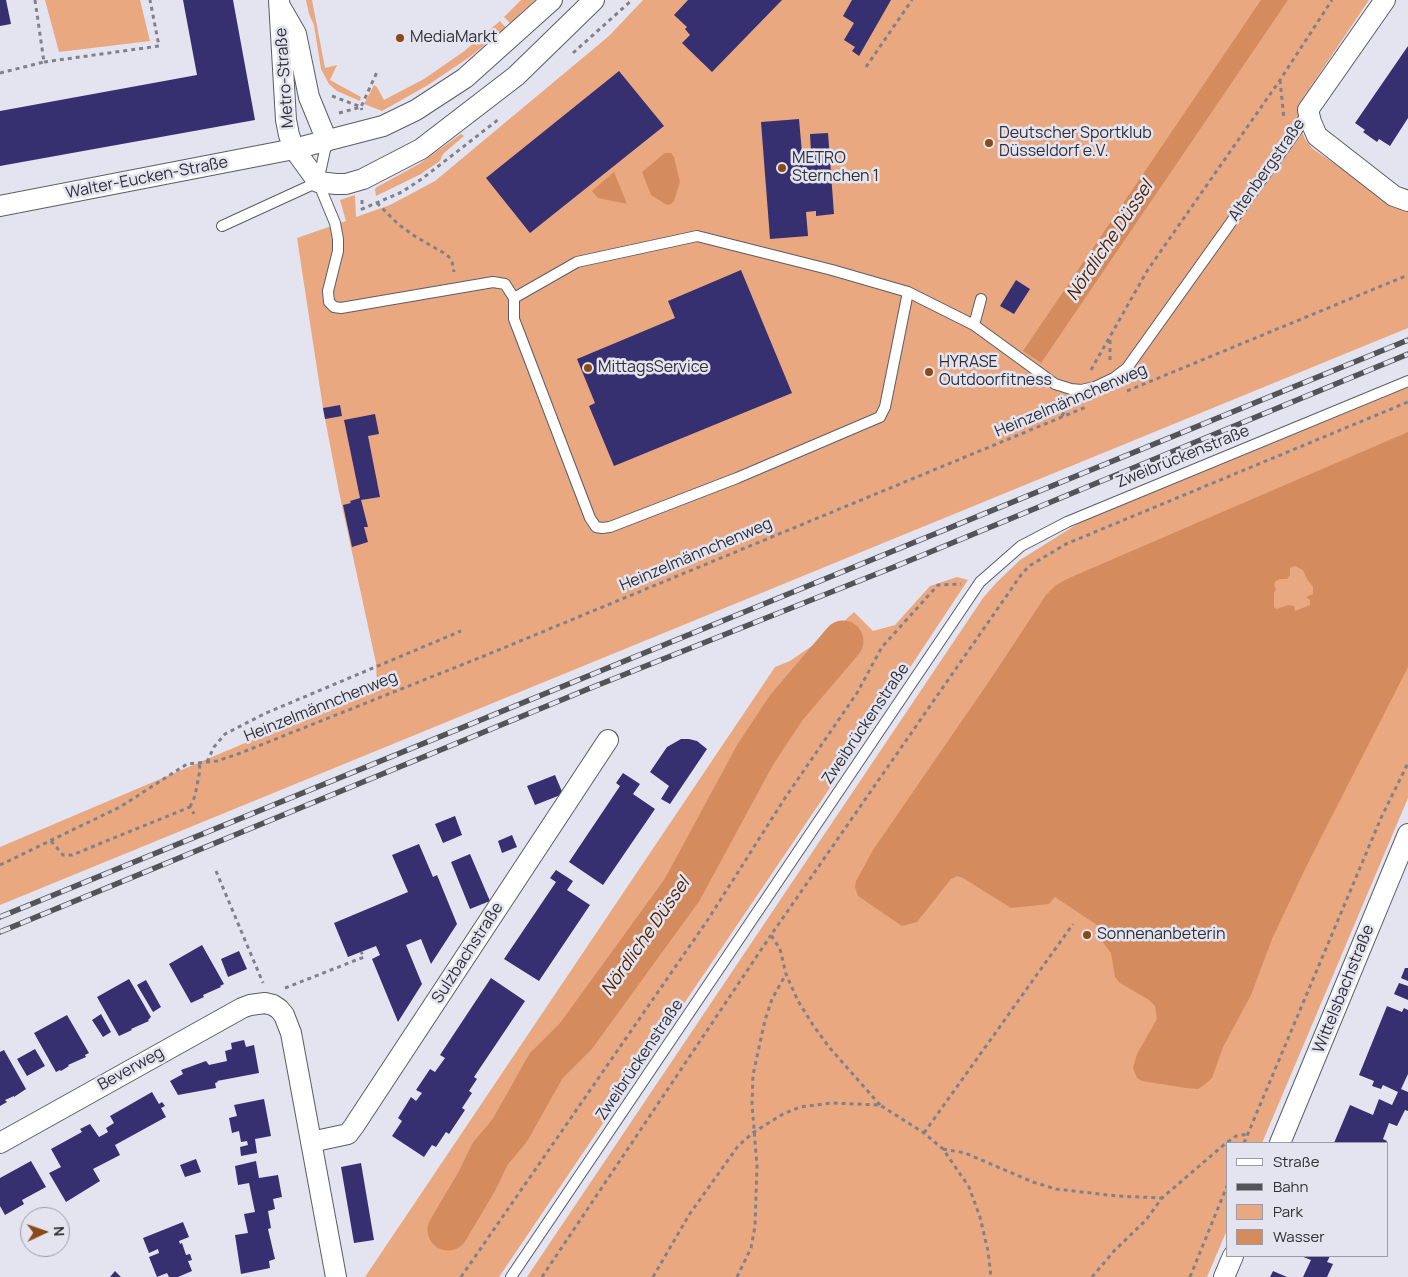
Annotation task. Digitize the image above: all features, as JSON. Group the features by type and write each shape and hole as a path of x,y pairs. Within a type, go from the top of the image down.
{"street":[{"name":"Walter-Eucken-Straße","path":"0,206 294,149 383,126 416,110 465,78 552,0"},
{"path":"294,149 318,182 346,184 363,179 422,150 516,76 594,0"},
{"name":"Altenbergstraße","path":"1308,110 1385,0"},
{"name":"Metro-Straße","path":"280,3 296,34 309,97 327,141"},
{"name":"Metro-Straße","path":"280,3 286,120 294,149"},
{"path":"1308,110 1317,136 1394,196 1408,201"},
{"name":"Sulzbachstraße","path":"311,1142 348,1134 354,1126 608,740"},
{"name":"Wittelsbachstraße","path":"1280,1142 1408,834"},
{"path":"265,1002 279,1009 287,1021 336,1277"},
{"name":"Beverweg","path":"0,1143 242,1008 250,1004 265,1002"},
{"path":"1224,1277 1233,1257"}],"lane":[{"name":"Altenbergstraße","path":"1081,390 1095,386 1126,368 1308,110"},
{"path":"327,141 318,182 335,223 338,239 338,251 328,291 329,302 334,307 341,308 493,282 505,284 514,298 514,319 590,518 596,526 602,528 610,527 737,478 880,417 885,407 908,292"},
{"path":"222,226 318,182"},
{"path":"514,298 577,262 697,236 832,270 908,292 974,325 1055,384 1081,390"},
{"path":"974,325 980,299"},
{"name":"Zweibrückenstraße","path":"511,1277 980,582 1021,546 1067,522 1408,381"}],"path":[{"path":"35,0 44,62"},
{"path":"0,73 44,62 159,46 150,0"},
{"path":"866,67 912,0"},
{"path":"1081,390 1147,271 1280,80 1332,0"},
{"path":"363,113 361,107 377,72"},
{"path":"1280,80 1286,125 1292,135"},
{"path":"326,90 333,96 361,107"},
{"path":"336,113 361,107"},
{"path":"377,203 398,224 416,238 449,257 452,262 456,289"},
{"name":"Heinzelmännchenweg","path":"1120,393 1408,275"},
{"path":"542,1277 771,935 1029,566 1066,544 1408,402"},
{"name":"Heinzelmännchenweg","path":"0,865 120,807 187,764 217,761 238,754 484,656 1087,407"},
{"path":"461,1277 707,921 785,798 857,693 882,648 938,585 959,583 975,589"},
{"path":"207,762 214,747 225,734 266,713 461,631"},
{"path":"52,841 62,855 72,855 190,807 195,796 200,770 199,762"},
{"path":"1244,1142 1381,818 1408,763"},
{"path":"190,807 194,814"},
{"path":"216,871 259,972 265,989 265,1002"},
{"path":"924,1133 1073,924"},
{"path":"771,935 780,949 786,974 798,1001 829,1047 880,1105 924,1133 943,1149 969,1187 980,1217 988,1251 991,1277"},
{"path":"265,1002 277,991 364,957 361,952"},
{"path":"737,1277 751,1248 755,1226 757,1166 752,1094 754,1075 759,1046 772,999 786,974"},
{"path":"653,1277 688,1215 738,1146 754,1132 783,1114 800,1107 831,1103 880,1105"},
{"path":"1227,1142 1236,1136 1248,1134"},
{"path":"1092,1277 1114,1251 1146,1220 1162,1198 1226,1143"},
{"path":"943,1149 965,1153 1033,1182 1056,1189 1117,1196 1162,1198"},
{"path":"1190,1277 1226,1188"}],"green space":[{"path":"45,0 140,0 150,41 59,52"},
{"path":"306,0 312,0 325,68 337,65 330,80 361,97 360,101 337,91 329,84 321,69 314,25"},
{"path":"521,0 535,0 510,23 504,17"},
{"path":"643,0 1369,0 1303,98 1301,129 1305,139 1313,149 1400,208 1408,209 1408,328 0,905 0,847 377,687 376,663 323,408 297,238 346,221 340,200 355,195 356,217 390,205 435,181 609,36"},
{"path":"500,21 506,28 471,56 428,85 382,111 364,104 374,85 384,100 424,79 463,52"},
{"path":"461,134 464,136 443,154 440,161 421,174 376,196 375,189 377,187 419,164"},
{"path":"1408,385 1408,798 1262,1142 1226,1142 1226,1232 1207,1277 527,1277 983,598 1020,560 1082,521"},
{"path":"957,577 968,580 842,770 499,1277 365,1277 775,667 790,661 835,630 854,612 873,631 895,625 930,586"}],"water":[{"path":"1261,0 1288,0 1041,363 1023,351"},
{"path":"665,153 671,153 674,157 680,182 674,201 667,205 651,195 642,172"},
{"path":"614,172 627,204 598,198 592,191"},
{"path":"1408,432 1408,667 1306,867 1272,939 1251,995 1223,1047 1212,1078 1198,1089 1142,1081 1137,1078 1133,1068 1137,1054 1157,1019 1155,1006 1149,1000 1120,983 1115,977 1111,953 1101,940 1106,931 1055,897 1049,904 1011,908 957,876 951,879 917,922 902,926 858,896 855,887 856,881 873,850 1046,595 1056,585","holes":["1295,566 1303,570 1313,587 1313,594 1306,597 1310,600 1310,605 1295,611 1294,606 1289,605 1276,609 1274,607 1274,593 1276,589 1274,584 1276,581 1287,579 1290,575 1290,568"]}],"building":[{"path":"0,0 6,0 11,24 0,26"},
{"path":"183,0 233,0 255,120 0,166 0,111 197,75"},
{"path":"688,0 782,0 712,72 682,43 690,35 685,29 687,27 674,15"},
{"path":"852,0 891,0 859,56 852,51 855,47 844,40 854,23 843,16"},
{"path":"1408,46 1408,118 1390,146 1379,139 1377,142 1363,132 1365,130 1355,123"},
{"path":"619,71 664,126 530,233 486,178"},
{"path":"799,119 802,153 811,152 810,134 828,133 834,214 816,216 816,211 806,212 808,236 770,239 761,122"},
{"path":"741,270 792,393 614,466 589,406 595,403 577,359 675,318 668,301"},
{"path":"1016,280 1030,289 1014,314 1000,306"},
{"path":"340,405 342,416 325,419 323,408"},
{"path":"375,414 379,434 368,436 380,497 361,500 368,527 364,527 368,542 352,547 343,505 360,498 344,420"},
{"path":"681,739 697,741 707,749 670,804 661,799 669,786 650,772 667,747"},
{"path":"623,773 640,784 633,794 655,809 603,885 569,862 620,786 616,783"},
{"path":"555,775 563,794 535,805 527,786"},
{"path":"455,816 462,835 443,843 435,824"},
{"path":"512,835 517,847 502,853 498,841"},
{"path":"419,844 433,877 437,875 457,924 431,964 421,939 406,945 422,984 398,1022 372,959 380,955 376,946 348,957 334,923 408,892 392,855"},
{"path":"470,854 490,901 470,909 451,862"},
{"path":"556,870 573,881 567,890 590,905 539,981 504,959 556,882 550,878"},
{"path":"202,945 224,984 191,1003 169,964"},
{"path":"239,951 247,969 228,977 221,959"},
{"path":"1405,968 1408,968 1408,981 1401,978"},
{"path":"491,978 525,1001 474,1077 477,1079 469,1091 472,1093 462,1108 465,1110 449,1134 446,1132 436,1147 432,1145 424,1157 392,1136 402,1121 398,1118 411,1097 416,1101 422,1093 416,1090 430,1069 435,1072 445,1058 440,1055"},
{"path":"129,979 151,1017 149,1021 119,1036 97,997"},
{"path":"146,980 161,1007 153,1012 137,985"},
{"path":"1399,983 1408,986 1408,1000 1394,994"},
{"path":"1387,1006 1402,1012 1404,1008 1408,1010 1408,1074 1401,1089 1408,1092 1408,1111 1405,1110 1397,1126 1389,1123 1383,1139 1386,1142 1334,1142 1350,1105 1373,1115 1379,1099 1392,1105 1398,1092 1383,1085 1381,1089 1372,1086 1374,1081 1359,1075"},
{"path":"101,1014 111,1032 103,1037 92,1020"},
{"path":"67,1015 89,1053 85,1055 86,1057 56,1072 34,1033"},
{"path":"244,1040 246,1047 254,1045 259,1073 217,1081 215,1083 216,1088 178,1095 170,1081 183,1074 181,1070 206,1061 209,1065 227,1061 225,1051 232,1049 231,1043"},
{"path":"35,1049 45,1066 27,1076 17,1059"},
{"path":"4,1050 26,1089 14,1097 5,1100 7,1102 0,1106 0,1052"},
{"path":"152,1092 159,1104 162,1102 165,1106 161,1108 166,1117 115,1145 120,1155 93,1169 100,1181 66,1202 49,1173 61,1167 51,1149 82,1132 80,1129 90,1124 99,1137 108,1132 106,1128 114,1123 110,1116"},
{"path":"264,1099 271,1136 255,1139 257,1153 241,1156 240,1147 248,1145 247,1141 241,1142 239,1131 232,1133 229,1118 237,1116 234,1105"},
{"path":"196,1159 201,1172 185,1177 180,1165"},
{"path":"31,1161 46,1187 22,1200 24,1204 5,1215 0,1206 0,1178"},
{"path":"256,1161 259,1178 278,1175 282,1197 273,1199 275,1209 268,1211 271,1228 268,1229 275,1259 269,1261 270,1268 241,1274 235,1235 248,1233 244,1214 255,1212 249,1183 238,1185 235,1166"},
{"path":"361,1163 374,1240 354,1243 341,1167"},
{"path":"183,1222 189,1237 179,1241 180,1244 182,1243 186,1255 190,1254 192,1260 188,1261 192,1271 178,1277 169,1277 167,1273 157,1277 149,1257 159,1253 158,1249 149,1253 143,1238"},
{"path":"1304,1257 1330,1257 1327,1262 1333,1264 1327,1277 1303,1277 1311,1260"},
{"path":"115,1271 121,1277 110,1277"},
{"path":"1273,1271 1287,1277 1270,1277"}],"waterway":[{"name":"Nördliche Düssel","path":"448,1230 477,1181 490,1154 510,1130 546,1066 576,1036 682,890 755,755 786,708 843,641"}],"railway":[{"path":"0,917 1408,340"},
{"path":"0,932 588,689 894,567 1408,354"}],"place":[{"name":"MediaMarkt","path":"400,38"},
{"name":"Deutscher Sportklub Düsseldorf e.V.","path":"989,143"},
{"name":"METRO Sternchen 1","path":"782,168"},
{"name":"MittagsService","path":"588,368"},
{"name":"HYRASE Outdoorfitness","path":"929,372"},
{"name":"Sonnenanbeterin","path":"1087,935"}]}
